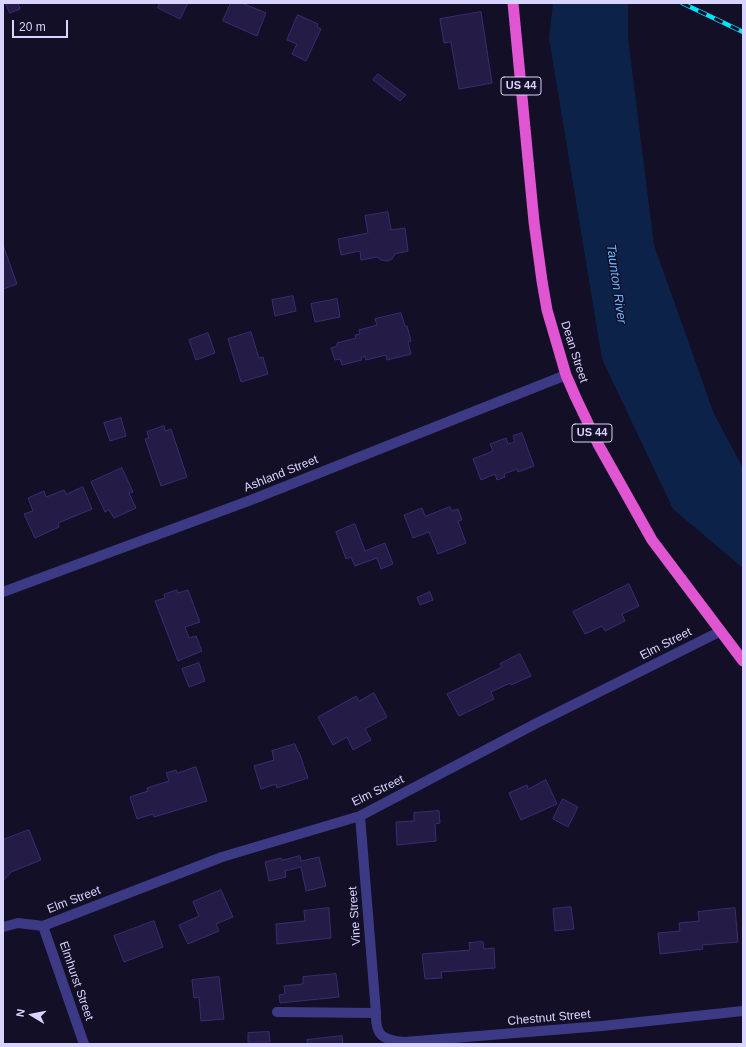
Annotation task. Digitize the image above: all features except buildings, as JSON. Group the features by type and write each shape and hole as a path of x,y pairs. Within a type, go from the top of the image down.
{"highway":[{"name":"Dean Street","path":"513,3 534,222 542,281 551,325 566,375 598,444 652,540 743,661"}],"street":[{"name":"Ashland Street","path":"3,592 251,500 566,375"},
{"name":"Elm Street","path":"3,927 18,923 43,926 222,857 360,816 536,724 721,631"},
{"name":"Vine Street","path":"360,816 376,1013"},
{"name":"Elmhurst Street","path":"43,926 84,1044"},
{"name":"Chestnut Street","path":"376,1013 377,1028 382,1035 390,1041 404,1042 602,1026 743,1011"},
{"path":"277,1012 376,1013"}],"water":[{"name":"Taunton River","path":"553,3 628,3 628,38 654,245 714,414 743,468 743,568 673,509 602,359 549,38"}],"railway":[{"path":"682,3 743,32"}]}
